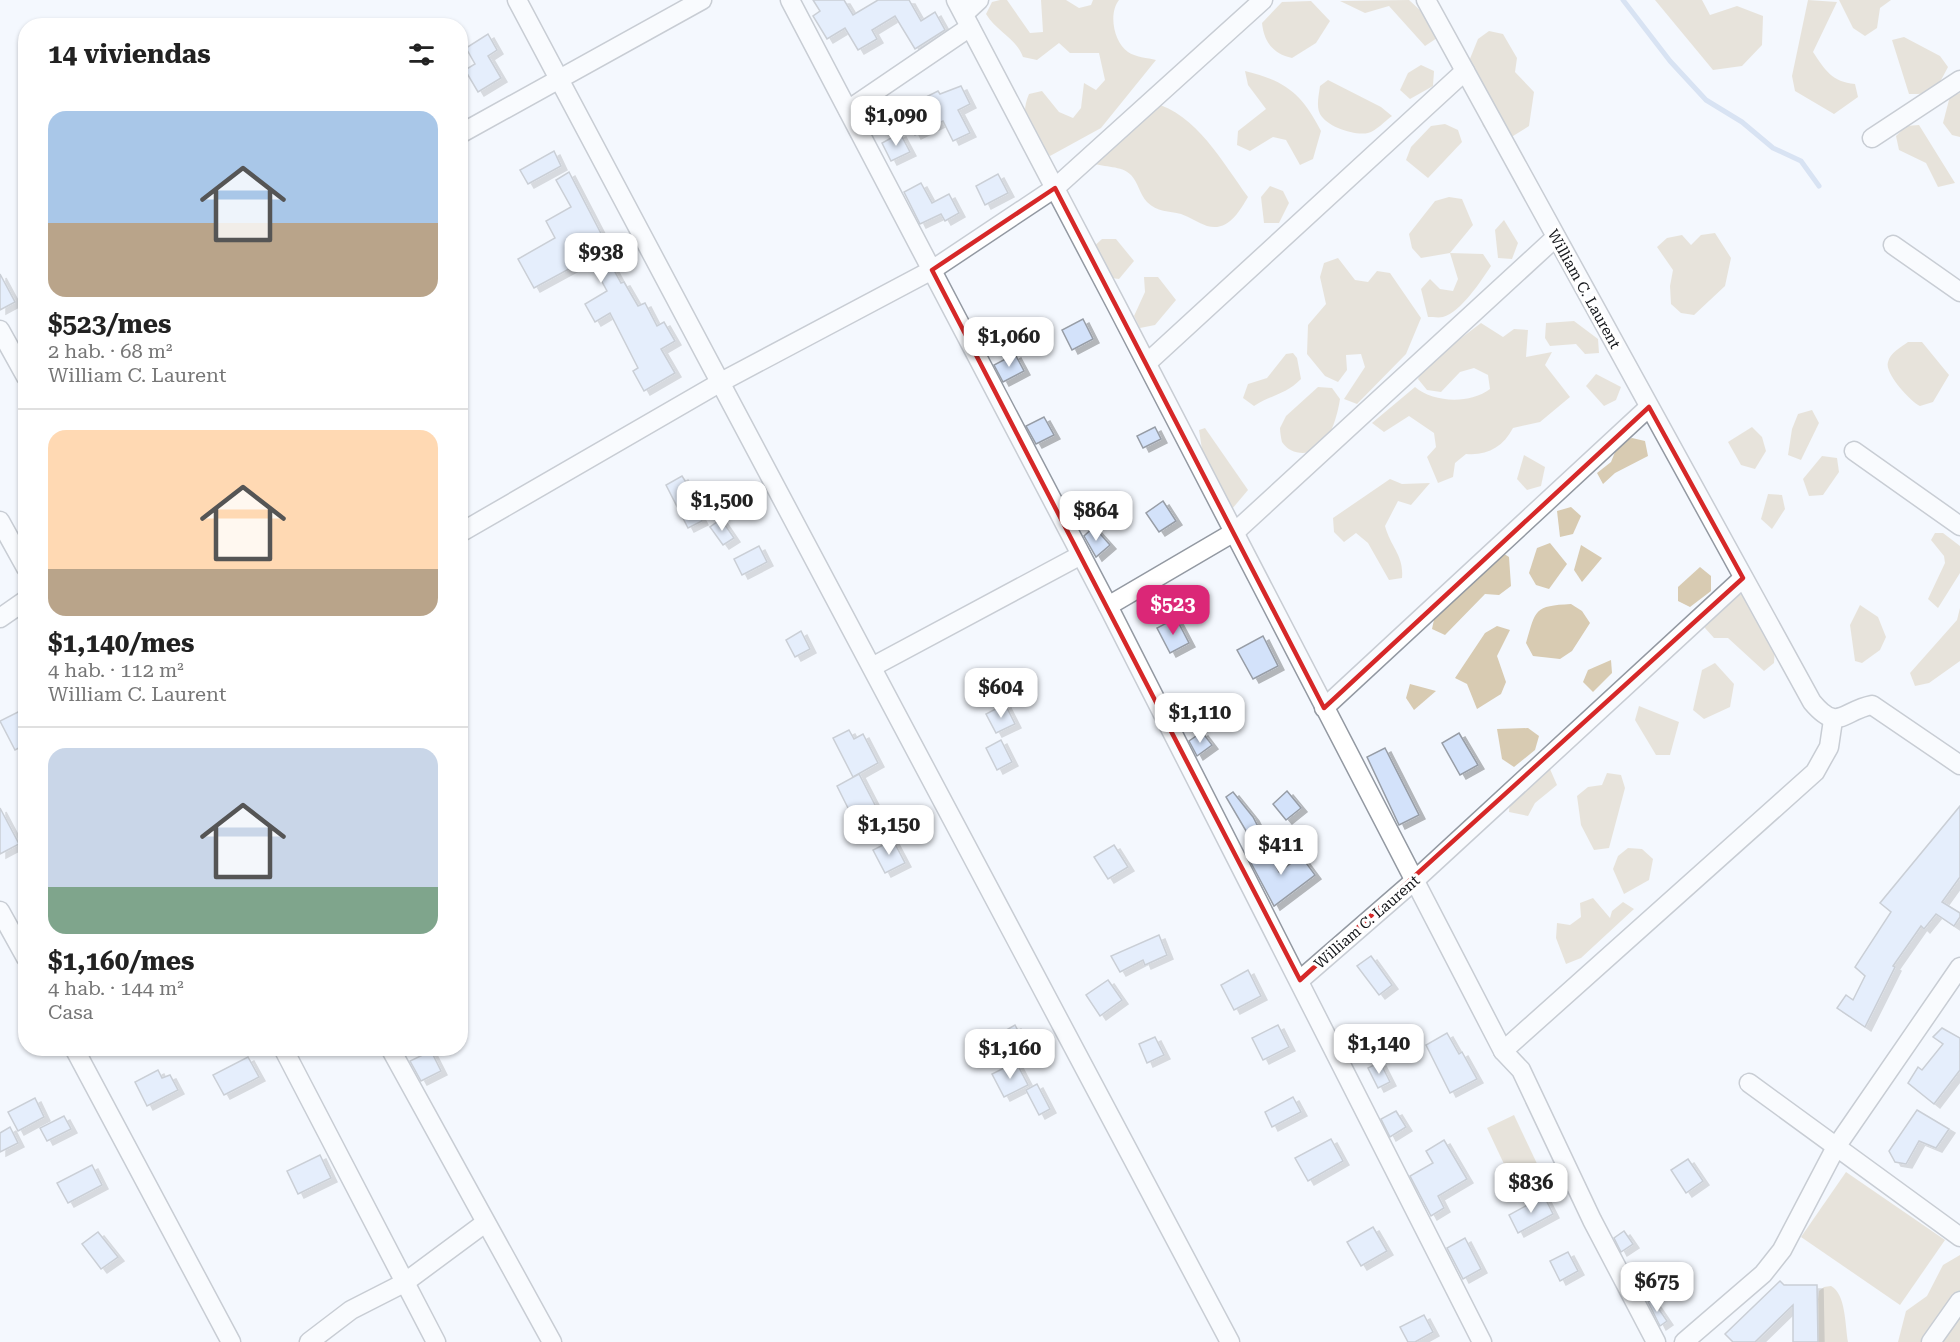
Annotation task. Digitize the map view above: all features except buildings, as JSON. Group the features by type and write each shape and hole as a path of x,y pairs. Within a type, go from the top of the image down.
{"street":[{"path":"517,0 1230,1342"},
{"path":"468,130 702,0"},
{"name":"William C. Laurent","path":"790,0 1082,555 1300,981 1414,880 1743,578"},
{"path":"848,110 979,0"},
{"path":"468,527 721,382 932,270 1055,188 1263,0"},
{"name":"William C. Laurent","path":"1426,0 1804,689 1821,713 1833,720"},
{"path":"963,14 1236,531 1324,708 1503,1051 1521,1070 1592,1220 1656,1342"},
{"path":"1147,363 1465,71"},
{"path":"1872,138 1960,80"},
{"path":"1108,606 1236,531 1556,237"},
{"path":"1893,244 1960,292"},
{"path":"2,339 18,364"},
{"path":"1324,708 1649,407"},
{"path":"1854,451 1960,526"},
{"path":"0,521 18,554"},
{"path":"872,667 1082,555"},
{"path":"0,618 18,606"},
{"path":"1503,1051 1815,772 1829,747 1833,720 1843,719 1851,713 1872,705 1960,765"},
{"path":"0,911 18,944"},
{"path":"1684,1342 1763,1274 1782,1250 1836,1147 1960,967"},
{"path":"1300,981 1482,1342"},
{"path":"78,1056 231,1342"},
{"path":"287,1056 436,1342"},
{"path":"394,1056 552,1342"},
{"path":"1749,1083 1960,1237"},
{"path":"309,1342 351,1310 404,1283 485,1223"},
{"path":"1931,1342 1960,1301"}],"highlighted area":[{"path":"1055,188 1324,708 1649,407 1743,578 1300,980 932,270"}],"shaded area":[{"path":"1007,0 1030,33 1043,32 1041,0 1066,0 1079,8 1091,5 1093,0 1119,0 1113,20 1119,42 1131,54 1156,60 1101,128 1050,156 1033,134 1026,120 1025,112 1029,94 1042,91 1059,112 1073,118 1081,108 1084,83 1096,90 1105,80 1099,53 1070,53 1059,43 1037,60 1023,57 1016,45 995,26 986,14 992,2"},
{"path":"1409,0 1435,24 1437,38 1425,46 1389,6 1365,13 1340,1"},
{"path":"1655,0 1702,0 1710,15 1737,6 1763,16 1762,45 1742,66 1713,70"},
{"path":"1808,0 1837,2 1813,52 1825,70 1835,78 1855,84 1858,97 1834,114 1795,91 1792,76"},
{"path":"1839,0 1891,0 1880,8 1877,28 1865,36 1853,28"},
{"path":"1311,1 1330,21 1316,43 1292,58 1280,54 1267,41 1262,23 1282,2"},
{"path":"1489,31 1503,34 1517,58 1515,72 1534,92 1529,126 1505,141 1492,137 1483,126 1465,71 1478,39"},
{"path":"1904,37 1940,56 1948,67 1934,89 1925,93 1909,94 1892,40"},
{"path":"1421,65 1434,71 1433,86 1410,99 1400,90 1408,73"},
{"path":"1245,71 1272,79 1291,91 1307,107 1321,131 1313,159 1300,165 1286,140 1273,137 1250,151 1237,145 1238,131 1266,109 1248,85"},
{"path":"1328,80 1381,107 1392,116 1368,133 1356,133 1335,127 1324,119 1318,107 1320,86"},
{"path":"1960,93 1960,137 1952,135 1943,123 1950,96"},
{"path":"1153,103 1182,117 1195,128 1248,197 1237,214 1227,223 1221,226 1207,226 1181,214 1155,208 1145,199 1127,172 1092,163"},
{"path":"1445,124 1458,130 1462,142 1428,178 1406,160 1411,147 1431,126"},
{"path":"1919,125 1955,183 1938,187 1926,163 1899,150 1896,136 1906,126"},
{"path":"1270,186 1283,191 1289,203 1279,223 1264,223 1261,197"},
{"path":"1449,197 1462,199 1473,225 1450,253 1421,258 1412,248 1409,234 1435,201"},
{"path":"1504,220 1518,243 1512,259 1498,258 1495,230"},
{"path":"1715,233 1731,258 1725,286 1694,315 1681,313 1671,304 1670,286 1673,270 1657,247 1667,238 1682,235 1691,245 1701,235"},
{"path":"1102,239 1116,239 1134,261 1119,279 1104,277 1091,249"},
{"path":"1450,253 1483,254 1491,266 1457,309 1443,317 1428,317 1421,289 1430,279 1440,289 1453,291 1458,279"},
{"path":"1338,258 1355,280 1368,282 1377,271 1390,273 1421,318 1406,354 1357,404 1344,399 1365,367 1361,354 1346,355 1347,370 1338,382 1325,376 1307,354 1308,325 1326,304 1320,277 1324,263"},
{"path":"1144,277 1158,277 1176,300 1155,325 1140,328 1134,316 1145,292"},
{"path":"1574,321 1598,339 1599,353 1585,354 1576,344 1550,346 1545,338 1546,323"},
{"path":"1481,323 1503,337 1514,329 1528,330 1526,357 1552,352 1545,365 1570,397 1540,422 1513,428 1494,449 1466,454 1455,463 1453,477 1438,483 1427,457 1436,447 1434,433 1409,416 1384,432 1372,423 1415,387 1432,396 1452,400 1473,397 1490,389 1488,375 1474,368 1460,372 1441,392 1427,390 1418,379 1424,366"},
{"path":"1908,342 1922,342 1949,375 1933,402 1920,406 1899,387 1888,367 1891,356"},
{"path":"1293,353 1297,358 1301,379 1284,391 1254,406 1243,398 1248,384 1267,378 1286,354"},
{"path":"1596,374 1621,387 1616,400 1604,406 1586,386"},
{"path":"1318,387 1332,388 1340,399 1338,411 1327,438 1320,447 1311,452 1295,452 1282,442 1280,428 1286,416"},
{"path":"1812,410 1819,423 1801,460 1788,455 1792,429 1798,414"},
{"path":"1752,427 1762,437 1766,451 1755,469 1741,465 1728,442"},
{"path":"1205,428 1248,490 1232,509 1208,488 1199,430"},
{"path":"1632,438 1645,441 1648,456 1615,473 1603,484 1597,473 1611,462 1619,442"},
{"path":"1524,455 1545,467 1541,486 1527,490 1517,479"},
{"path":"1822,456 1837,458 1839,472 1823,495 1809,496 1803,479"},
{"path":"1390,479 1402,484 1430,483 1411,505 1398,501 1385,526 1399,557 1402,570 1402,578 1389,580 1368,543 1356,533 1344,542 1334,532 1333,518"},
{"path":"1768,494 1782,495 1785,509 1772,529 1761,519"},
{"path":"1571,507 1581,516 1573,534 1560,537 1557,511"},
{"path":"1935,533 1943,533 1960,546 1960,573 1938,608 1928,599 1945,563 1944,556 1931,540"},
{"path":"1550,543 1567,564 1549,589 1536,585 1529,573 1537,548"},
{"path":"1581,545 1602,558 1582,582 1574,570"},
{"path":"1498,550 1509,557 1511,586 1499,595 1485,594 1445,635 1432,629 1435,615 1446,608 1454,582"},
{"path":"1700,567 1711,576 1711,591 1690,607 1678,601 1678,587"},
{"path":"1724,592 1742,595 1775,648 1774,663 1764,671 1728,638 1714,638 1705,628 1706,614"},
{"path":"1571,604 1582,611 1590,623 1572,651 1560,659 1533,656 1526,643 1535,616 1543,608"},
{"path":"1860,605 1878,617 1886,637 1880,650 1862,663 1855,661 1850,625"},
{"path":"1960,608 1960,661 1929,683 1915,686 1910,673 1957,620"},
{"path":"1497,626 1510,630 1497,656 1506,682 1501,694 1477,709 1467,684 1455,678 1485,633"},
{"path":"1611,660 1612,673 1593,692 1583,682 1588,670"},
{"path":"1715,663 1734,684 1730,707 1704,719 1693,710 1702,670"},
{"path":"1410,684 1436,691 1414,710 1406,698"},
{"path":"1639,706 1679,722 1670,755 1656,755 1635,720"},
{"path":"1528,728 1539,736 1535,750 1514,767 1502,759 1497,729"},
{"path":"1546,760 1557,785 1535,803 1528,816 1509,812 1510,798"},
{"path":"1607,773 1621,775 1625,788 1609,848 1594,850 1581,825 1577,796 1588,787 1602,785"},
{"path":"1628,848 1642,849 1653,859 1649,880 1624,894 1613,869 1618,856"},
{"path":"1593,898 1610,918 1612,911 1623,902 1634,909 1581,958 1566,964 1556,938 1557,923 1570,925 1581,917 1580,903"},
{"path":"1514,1115 1540,1170 1513,1183 1487,1128"},
{"path":"1846,1172 1945,1240 1900,1305 1801,1237"},
{"path":"1960,1255 1960,1342 1898,1342 1906,1311 1927,1296 1943,1265"},
{"path":"1831,1286 1840,1296 1848,1342 1814,1342 1819,1291"}],"waterway":[{"path":"1623,0 1670,61 1706,100 1742,122 1773,148 1801,161 1819,186"}]}
